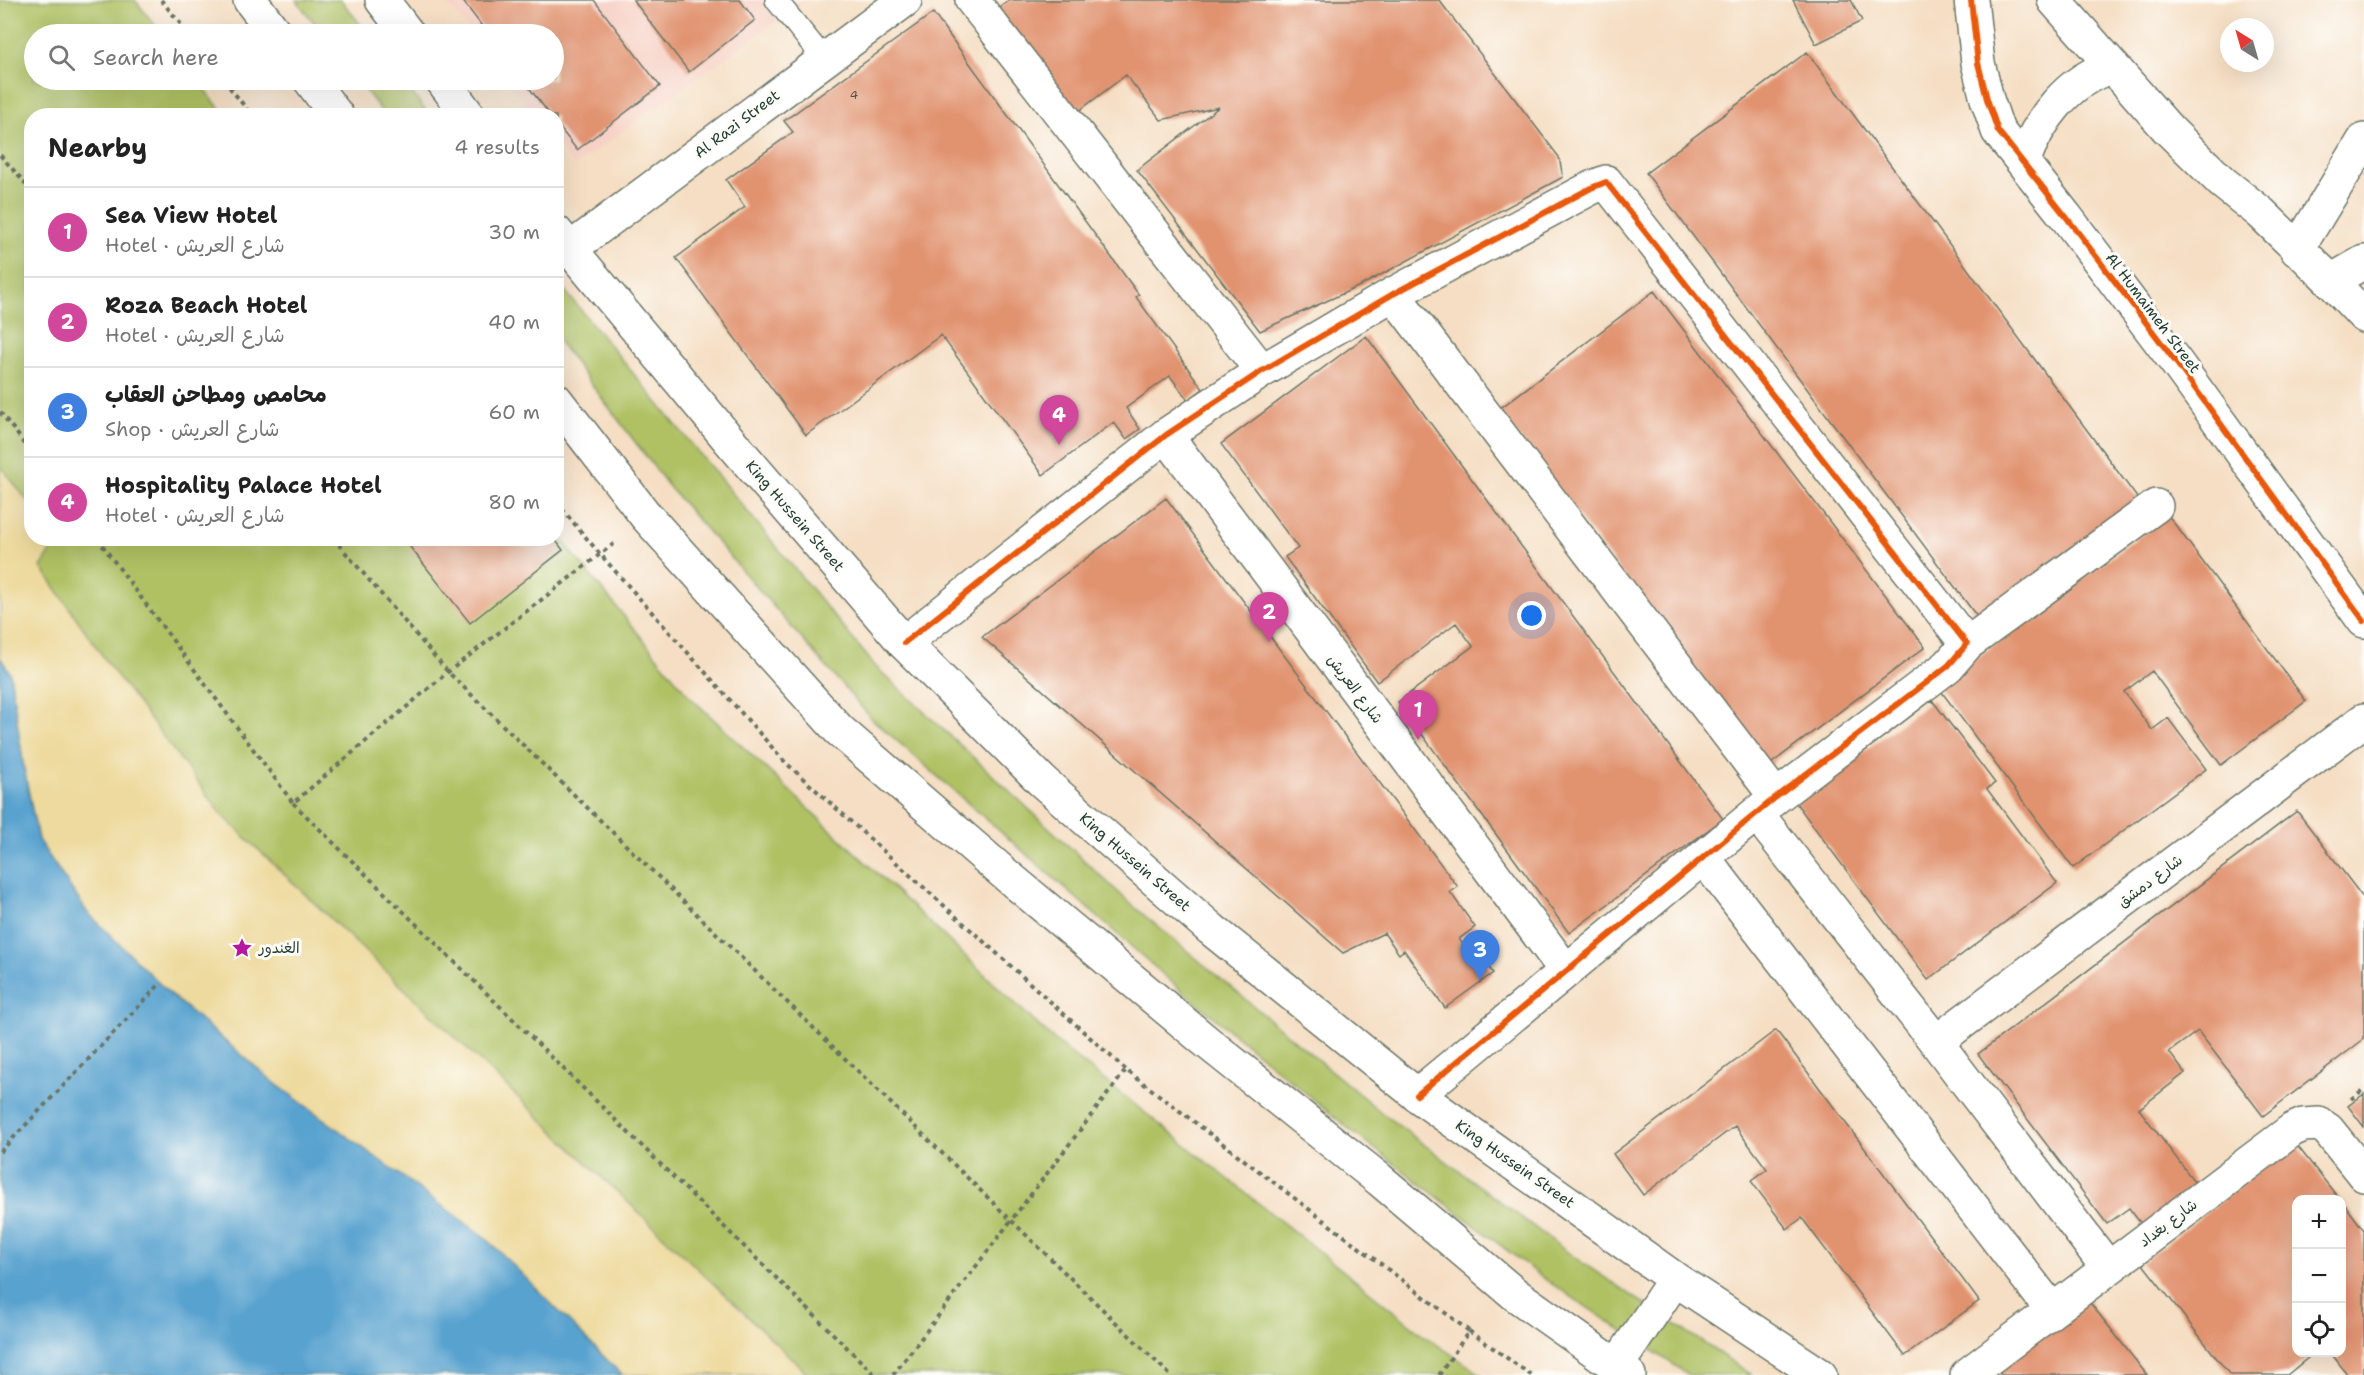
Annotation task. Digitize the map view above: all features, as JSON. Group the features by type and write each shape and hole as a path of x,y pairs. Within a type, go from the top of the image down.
{"main road":[{"path":"250,0 268,24"},
{"path":"382,0 400,24"},
{"name":"Al Razi Street","path":"564,240 905,0"},
{"path":"972,0 1262,371"},
{"name":"Al Humaimeh Street","path":"1971,0 1978,63 1998,131 2178,365 2364,621"},
{"path":"2054,0 2183,144 2222,182 2261,213 2364,316"},
{"path":"2023,162 2031,142 2059,101 2073,86 2099,70 2112,67"},
{"path":"318,90 331,108"},
{"path":"450,90 463,108"},
{"path":"2297,250 2364,140"},
{"path":"904,643 1167,435 1262,371 1393,294 1606,182 1967,644"},
{"name":"King Hussein Street","path":"564,242 730,441 904,643 1042,781 1211,929 1417,1095 1675,1279 1820,1375"},
{"path":"2331,281 2364,262"},
{"path":"1393,294 1936,1042 2109,1268"},
{"path":"564,410 646,516 848,738 1005,874 1208,1043 1380,1180 1516,1295 1622,1371 1675,1279"},
{"name":"شارع العريش","path":"1167,435 1566,971"},
{"path":"1417,1095 1766,805 1948,666 1967,644 2156,506"},
{"name":"شارع دمشق","path":"1936,1042 2364,720"},
{"path":"1703,857 2052,1310"},
{"name":"شارع بغداد","path":"1966,1375 2292,1130 2303,1125 2319,1124 2328,1130 2364,1175"}],"lane":[{"path":"776,0 824,59"}],"path":[{"path":"161,0 181,24"},
{"path":"232,90 246,108"},
{"path":"0,154 24,182"},
{"path":"0,412 24,443"},
{"path":"564,511 600,555 786,763 1126,1070 1469,1332 1531,1375"},
{"path":"293,803 448,672 600,555 646,516"},
{"path":"103,546 293,803 875,1375"},
{"path":"340,546 448,672 1170,1375"},
{"path":"0,1152 160,984"},
{"path":"893,1375 1126,1070"},
{"path":"1439,1375 1469,1332"}],"shaded area":[{"path":"445,0 806,0 574,166 564,153 564,108 529,108 515,90 564,90 564,24 464,24"}],"green space":[{"path":"0,0 135,0 154,24 24,24 24,90 205,90 219,108 24,108 24,496 0,466"},
{"path":"296,0 341,0 360,24 315,24"},
{"path":"365,90 410,90 424,108 379,108"},
{"path":"564,290 876,667 1132,905 1382,1113 1578,1260 1752,1375 1689,1375 1546,1280 1354,1133 1182,991 871,718 670,488 564,348"},
{"path":"564,543 690,697 1054,1040 1426,1337 1482,1375 809,1375 223,816 108,664 41,567 54,546 564,546"}],"sand":[{"name":"الغندور","path":"0,466 24,496 24,546 54,546 41,567 108,664 223,816 809,1375 622,1375 486,1238 276,1084 172,996 87,912 38,840 24,768 10,673 0,657"}],"water":[{"path":"0,657 10,673 24,768 38,840 87,912 172,996 276,1084 486,1238 622,1375 0,1375"}],"building":[{"path":"462,0 594,0 660,86 577,150 564,133 564,108 545,108 531,90 564,90 564,24 480,24"},
{"path":"633,0 740,0 755,20 689,72"},
{"path":"1009,0 1439,0 1559,157 1563,177 1362,285 1260,331 1137,170 1219,107 1161,120 1126,75 1071,117 992,13"},
{"path":"1793,0 1851,0 1862,21 1816,44"},
{"path":"933,13 1139,295 1136,297 1203,389 1188,400 1170,376 1126,408 1140,429 1126,439 1114,422 1043,475 941,335 806,435 676,258 745,207 726,180 793,132 784,121"},
{"path":"1807,52 2141,503 1981,622 1646,173"},
{"path":"1654,291 1925,647 1768,766 1498,410"},
{"path":"1366,336 1723,819 1569,933 1398,702 1473,646 1456,623 1377,682 1285,557 1298,548 1221,444"},
{"path":"1166,498 1458,887 1450,892 1475,927 1459,939 1472,957 1478,953 1493,973 1445,1008 1404,950 1399,954 1384,933 1343,953 982,637"},
{"path":"2168,515 2306,701 2221,765 2152,671 2124,692 2152,730 2168,718 2206,769 2073,868 1938,687"},
{"path":"409,546 560,546 563,550 470,623"},
{"path":"1932,700 1995,783 1987,789 2057,883 1928,980 1796,803"},
{"path":"2297,811 2364,899 2364,1039 2263,1116 2198,1031 2169,1052 2185,1073 2139,1109 2200,1189 2145,1229 2129,1208 2107,1224 1978,1054"},
{"path":"1776,1030 1979,1301 1905,1356 1802,1218 1787,1229 1751,1181 1767,1169 1735,1126 1643,1195 1613,1154"},
{"path":"2364,1094 2364,1127 2348,1106"},
{"path":"2295,1143 2336,1195 2292,1195 2292,1357 2309,1357 2287,1375 2230,1375 2142,1263"},
{"path":"2346,1206 2364,1230 2364,1375 2348,1375 2334,1357 2346,1357"},
{"path":"2084,1295 2147,1375 2001,1375 1994,1367"}],"cycle path":[{"path":"1971,0 1978,63 1998,131 2178,365 2364,621"},
{"path":"904,643 1166,435 1262,371 1393,294 1606,182 1967,644 1948,666 1776,797 1417,1095"}],"place":[{"name":"Hospitality Palace Hotel","path":"1059,445"},
{"name":"Roza Beach Hotel","path":"1269,642"},
{"name":"Sea View Hotel","path":"1418,740"},
{"name":"الغندور","path":"242,948"},
{"name":"محامص ومطاحن العقاب","path":"1480,980"}]}
